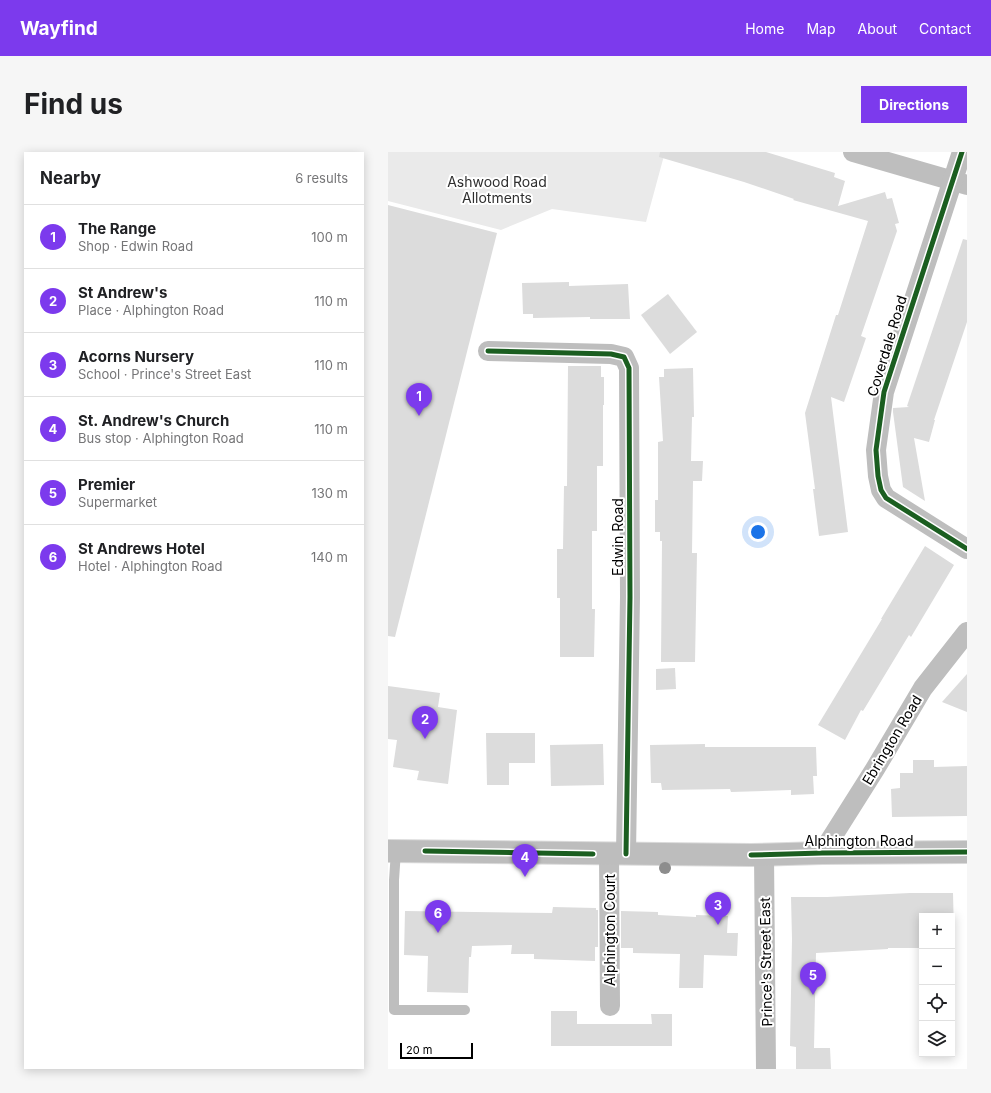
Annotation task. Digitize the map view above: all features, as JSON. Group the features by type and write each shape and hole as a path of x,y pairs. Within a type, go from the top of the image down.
{"highway":[{"name":"Alphington Road","path":"392,851 764,855 822,852 967,852"}],"street":[{"path":"853,152 959,183"},
{"name":"Coverdale Road","path":"962,152 959,183 884,392 876,450 878,476 881,490 886,498 967,549"},
{"name":"Edwin Road","path":"488,351 611,354 624,357 630,368 630,597 618,854"},
{"name":"Ebrington Road","path":"822,852 875,769 923,688 967,632"},
{"name":"Alphington Court","path":"610,1006 618,854"},
{"name":"Prince's Street East","path":"764,855 766,1069"}],"lane":[{"path":"392,851 394,880 394,1010 465,1010"}],"green space":[{"name":"Ashwood Road Allotments","path":"388,152 665,152 646,222 552,209 501,230 388,201"}],"building":[{"path":"660,152 766,152 835,173 834,177 845,181 838,206 885,192 887,199 892,198 899,223 895,224 897,231 861,336 866,338 844,402 831,397 848,532 819,536 813,489 815,489 805,413 868,221 793,200 794,199 744,182 659,157"},
{"path":"388,205 497,233 395,637 388,636"},
{"path":"963,239 967,240 967,322 934,420 929,442 914,438 925,501 903,487 893,408 909,407 907,406"},
{"path":"569,282 569,286 628,284 630,319 590,319 590,317 533,318 533,314 523,314 522,283"},
{"path":"668,294 697,332 670,354 641,315"},
{"path":"568,366 601,366 601,377 604,377 603,466 597,466 597,531 592,531 592,609 595,609 594,657 560,657 560,598 557,598 557,549 563,549 564,486 567,486"},
{"path":"693,368 694,417 692,417 691,461 703,461 702,481 693,481 692,553 697,553 695,662 661,662 662,541 660,541 660,532 655,532 655,500 658,500 658,442 663,441 659,377 664,377 664,369"},
{"path":"925,546 954,565 911,637 909,635 863,711 861,710 845,740 818,725"},
{"path":"675,668 676,689 656,690 656,669"},
{"path":"967,674 967,712 942,702"},
{"path":"388,686 440,693 438,707 457,710 448,784 417,780 419,771 393,767 397,740 388,739"},
{"path":"486,733 535,733 535,763 509,763 509,785 487,785"},
{"path":"603,744 604,785 551,786 550,745"},
{"path":"705,744 705,747 816,747 817,776 813,776 814,794 791,795 791,790 731,792 730,789 662,790 661,783 651,783 650,745"},
{"path":"913,760 934,760 934,767 967,766 967,816 892,817 891,789 900,788 900,773 913,773"},
{"path":"910,893 953,893 953,913 919,913 919,948 888,948 816,953 814,1048 830,1048 831,1069 796,1069 796,1047 790,1046 792,939 791,897 827,897"},
{"path":"553,907 596,908 596,910 598,910 598,947 595,947 595,961 534,959 534,954 511,954 512,945 472,946 471,957 469,957 468,993 427,992 428,956 404,955 405,911 552,913"},
{"path":"621,911 658,912 658,915 696,917 696,915 728,916 727,933 738,933 737,956 704,955 703,988 679,988 680,954 633,953 633,948 621,948"},
{"path":"551,1011 577,1011 577,1024 652,1024 651,1014 672,1014 672,1046 551,1046"}],"cycle path":[{"path":"962,152 884,392 876,450 878,476 881,490 886,498 967,549"},
{"path":"488,351 611,354 624,357 629,368 630,597 626,854"},
{"path":"425,851 593,854"},
{"path":"751,855 967,852"}],"place":[{"name":"The Range","path":"419,416"},
{"name":"St Andrew's","path":"425,739"},
{"name":"St. Andrew's Church","path":"525,877"},
{"name":"Acorns Nursery","path":"718,925"},
{"name":"St Andrews Hotel","path":"438,933"},
{"name":"Premier","path":"813,995"}]}
